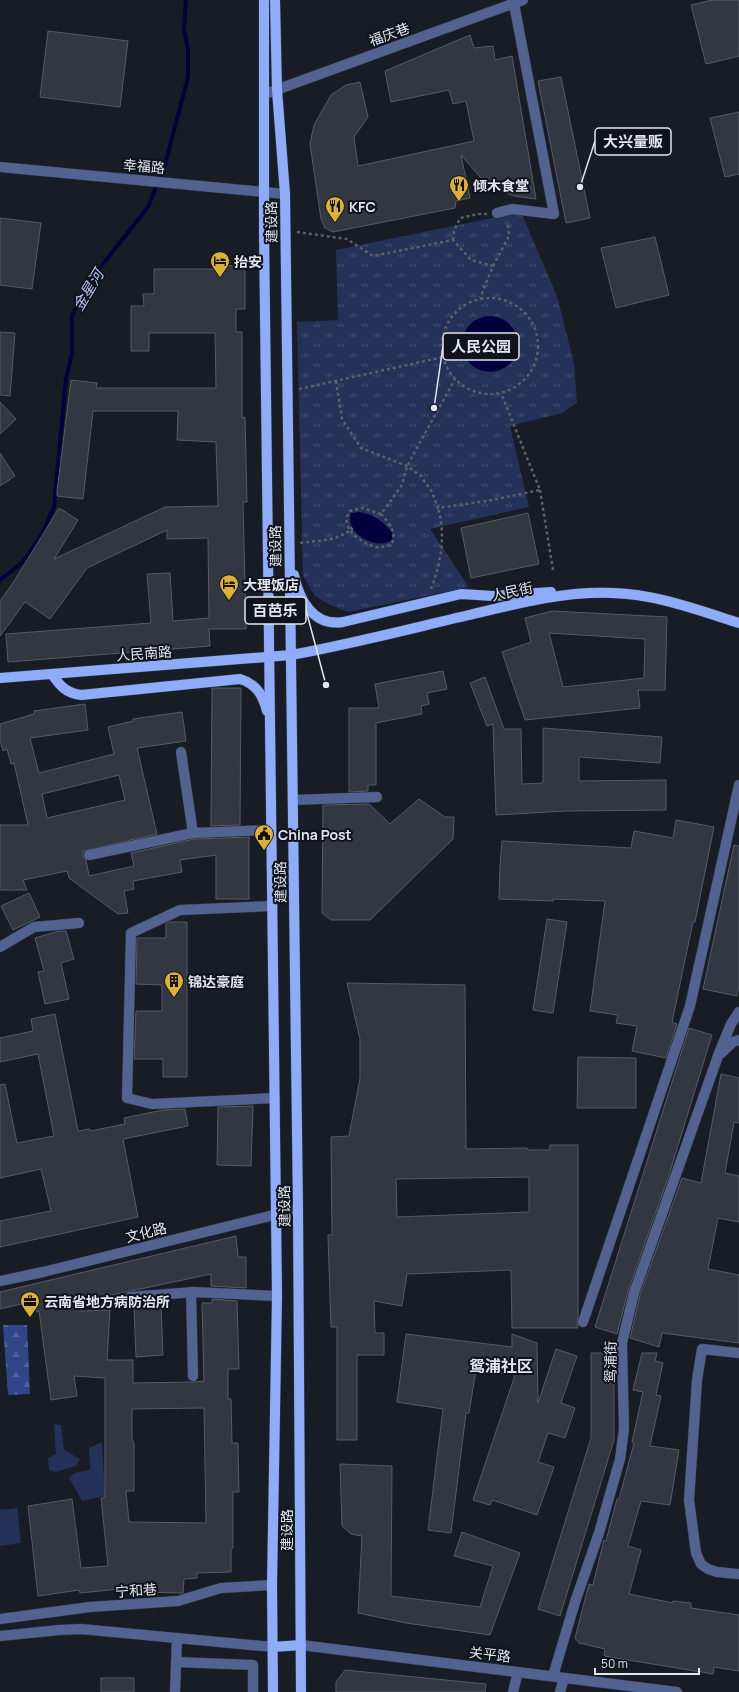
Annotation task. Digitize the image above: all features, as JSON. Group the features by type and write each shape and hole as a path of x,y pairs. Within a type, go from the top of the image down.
{"main road":[{"name":"建设路","path":"264,0 264,192 277,1296 272,1585 273,1692"},
{"name":"建设路","path":"275,0 277,90 285,230 298,1209 301,1692"},
{"path":"289,548 297,587 305,604 318,618 331,622 343,622 461,594 493,596 551,592 575,594"},
{"name":"人民街","path":"291,655 333,647 512,605 575,594 613,593 649,597 739,623"},
{"name":"人民南路","path":"0,678 269,658 291,655"},
{"path":"52,674 62,688 68,692 81,695 240,679 252,684 261,694 270,724"},
{"path":"273,1647 301,1645"}],"street":[{"name":"福庆巷","path":"265,94 523,0"},
{"path":"497,213 512,209 554,214 514,4"},
{"name":"幸福路","path":"0,167 132,178 284,194"},
{"path":"181,752 193,833"},
{"path":"583,1322 690,1006 739,785"},
{"path":"293,800 377,797"},
{"path":"89,856 193,833 271,830"},
{"path":"272,906 180,910 131,933 128,1098 152,1104 275,1098"},
{"path":"0,947 34,927 79,923"},
{"path":"718,1056 731,1024 739,1012"},
{"name":"鸳浦街","path":"553,1676 575,1602 599,1533 620,1459 624,1429 622,1343 634,1293 718,1056 733,1042 739,1040"},
{"name":"文化路","path":"0,1281 43,1272 276,1213 298,1209"},
{"path":"130,1297 191,1292 277,1296"},
{"path":"191,1292 193,1376"},
{"path":"739,1353 702,1349 697,1380 689,1500 696,1553 701,1564 708,1569 717,1572 739,1573"},
{"name":"宁和巷","path":"0,1619 90,1607 178,1601 221,1588 272,1585"},
{"path":"0,1636 76,1629 273,1647"},
{"path":"175,1692 177,1638"},
{"name":"关平路","path":"301,1645 677,1692"},
{"path":"176,1662 253,1665 253,1692"},
{"path":"513,1692 518,1672"},
{"path":"560,1692 564,1678"}],"path":[{"path":"480,298 493,266 509,236 508,224 497,213 478,214 460,218 454,231 453,240 471,260 493,266"},
{"path":"285,230 347,239 373,256 453,240"},
{"path":"480,298 494,298 509,301 521,309 531,320 537,333 538,349 535,364 527,377 515,388 501,393 487,394 474,392 462,385 455,379 447,368 443,357 442,342 444,334 446,327 454,314 466,304 480,298"},
{"path":"287,392 443,357"},
{"path":"381,514 402,485 407,466 455,379"},
{"path":"336,381 342,419 361,448 407,466 422,476 432,492 438,508 443,530 442,552 430,591"},
{"path":"501,393 540,490 553,570"},
{"path":"438,508 488,501 540,490"},
{"path":"362,508 381,514 394,532 394,541 391,545 377,547 366,544 354,536 346,524 347,516 350,511 362,508"},
{"path":"289,548 332,540 350,531"}],"green space":[{"path":"521,212 557,296 574,364 577,403 562,413 510,426 529,507 430,529 469,587 349,612 330,605 315,596 303,576 297,322 338,320 336,250"},
{"path":"3,1325 27,1325 30,1394 8,1395"},
{"path":"54,1424 61,1425 64,1450 80,1459 76,1466 55,1472 49,1470 48,1458 56,1454"},
{"path":"102,1442 105,1496 82,1501 69,1478 75,1473 90,1470 89,1448"},
{"path":"17,1508 21,1543 0,1546 0,1510"}],"shaded area":[{"path":"490,316 501,318 510,324 516,333 518,344 516,355 510,364 501,370 490,372 479,370 470,364 464,355 462,344 464,333 470,324 479,318"},
{"path":"359,512 369,514 381,521 392,532 392,540 385,543 370,542 357,533 352,527 350,520 351,513"}],"building":[{"path":"712,0 739,0 739,56 706,64 691,5"},
{"path":"48,31 128,41 120,107 40,97"},
{"path":"470,35 474,48 493,46 495,60 512,56 536,199 514,196 487,185 461,155 470,198 456,201 455,208 333,232 325,228 321,219 310,144 314,125 331,95 346,85 360,82 368,117 354,137 358,166 474,141 466,101 453,104 449,90 391,102 385,71"},
{"path":"561,77 590,218 566,223 538,81"},
{"path":"739,112 739,174 725,177 710,118"},
{"path":"0,218 41,223 32,289 0,285"},
{"path":"655,237 669,295 616,308 601,248"},
{"path":"245,265 245,309 236,309 236,332 242,332 242,418 245,417 247,502 243,502 246,629 209,629 210,646 8,662 6,634 151,623 147,574 170,573 173,621 209,618 208,538 167,539 167,530 87,568 50,619 25,602 0,636 0,601 13,583 59,508 78,520 54,559 165,507 218,506 216,442 177,440 178,411 93,411 83,499 57,496 57,491 71,380 97,383 96,388 216,388 215,333 149,333 149,351 131,351 131,306 144,306 143,294 154,294 154,269 222,269 222,266"},
{"path":"0,332 15,333 10,396 0,395"},
{"path":"0,402 16,419 0,434"},
{"path":"0,453 15,476 0,486"},
{"path":"528,513 539,564 471,578 461,528"},
{"path":"552,611 667,617 665,690 638,690 640,708 525,720 502,652 531,642 525,618","holes":["549,633 645,639 644,678 563,687"]},
{"path":"443,671 447,689 427,693 429,704 421,706 422,714 376,723 376,785 368,785 368,791 349,792 349,708 379,708 375,684"},
{"path":"485,677 504,729 521,729 522,784 543,783 543,728 662,737 660,763 579,757 579,781 666,780 666,810 566,811 496,815 493,724 487,726 470,683"},
{"path":"212,688 241,688 240,825 211,826"},
{"path":"85,704 88,730 30,738 39,773 114,754 108,727 133,721 133,719 182,712 186,741 137,748 157,834 83,851 83,857 86,860 89,876 134,866 131,853 194,839 249,837 249,899 216,899 216,855 180,860 182,872 133,881 134,889 124,891 128,913 118,914 69,878 67,871 23,880 27,890 0,890 0,825 28,825 14,763 11,764 7,749 3,751 0,739 0,724 34,714 34,711","holes":["119,775 125,800 47,818 42,794"]},
{"path":"419,799 445,817 454,817 453,839 370,920 331,920 322,913 323,805 369,804 390,824"},
{"path":"676,820 714,827 695,922 693,922 672,1022 677,1024 666,1058 632,1051 637,1026 616,1023 618,1015 590,1011 605,901 499,899 500,866 502,841 631,848 634,831 673,838"},
{"path":"734,845 739,846 739,985 737,996 703,989"},
{"path":"29,893 40,917 13,930 1,906"},
{"path":"547,919 567,922 553,1013 533,1010"},
{"name":"锦达豪庭","path":"170,922 187,922 187,1077 163,1077 163,1059 134,1059 136,1011 162,1011 162,985 136,984 137,938 166,938 166,924"},
{"path":"59,931 66,931 74,959 61,963 69,999 45,1004 38,972 44,971 35,938"},
{"path":"347,983 465,985 466,1149 527,1148 528,1150 550,1150 550,1145 578,1145 578,1328 512,1328 511,1270 407,1274 402,1306 374,1301 375,1333 384,1333 384,1355 357,1355 357,1440 337,1440 337,1327 331,1327 328,1235 332,1235 331,1137 349,1136 360,1078 360,1039","holes":["529,1177 529,1212 397,1217 396,1179"]},
{"path":"55,1014 78,1131 90,1129 90,1131 125,1124 124,1118 163,1110 185,1109 188,1126 123,1139 138,1217 0,1247 0,1221 51,1211 41,1169 0,1178 0,1085 5,1084 17,1143 54,1136 38,1054 0,1062 0,1038 33,1031 31,1019"},
{"path":"689,1028 712,1035 669,1175 628,1291 617,1334 595,1327"},
{"path":"578,1057 636,1058 636,1108 577,1108"},
{"path":"721,1074 739,1078 739,1123 734,1122 725,1173 739,1176 739,1222 718,1218 708,1269 739,1275 739,1343 662,1333 659,1347 630,1338 640,1295 682,1178 701,1183"},
{"path":"253,1106 251,1166 217,1165 218,1107"},
{"path":"236,1236 238,1257 246,1257 246,1288 211,1286 211,1274 79,1302 80,1311 110,1310 107,1360 133,1360 133,1383 204,1381 202,1303 212,1303 212,1299 237,1301 239,1369 228,1369 228,1399 231,1399 232,1443 238,1443 239,1492 233,1492 233,1548 231,1549 231,1572 197,1573 197,1578 184,1579 183,1593 138,1592 138,1587 80,1593 79,1590 38,1596 28,1506 72,1499 81,1568 108,1566 101,1498 105,1497 105,1378 74,1376 77,1396 51,1400 39,1311 37,1312 35,1301 0,1309 0,1292","holes":["204,1408 206,1523 129,1522 126,1491 134,1491 132,1409"]},
{"path":"161,1307 163,1355 136,1357 134,1308"},
{"path":"406,1334 512,1347 512,1334 537,1343 538,1403 556,1349 577,1356 561,1403 575,1408 565,1438 548,1433 538,1462 554,1467 537,1515 492,1500 490,1505 473,1500 515,1375 476,1370 469,1413 466,1413 451,1533 428,1530 443,1409 397,1402"},
{"path":"591,1353 614,1353 614,1440 560,1616 538,1609 591,1438"},
{"path":"642,1353 657,1353 655,1361 663,1363 656,1395 661,1396 650,1446 679,1450 670,1505 641,1501 628,1546 641,1550 629,1594 673,1603 673,1601 691,1603 691,1608 739,1615 739,1671 714,1667 713,1674 604,1656 605,1649 579,1643 575,1638 589,1584 593,1585 604,1540 606,1541 634,1443 632,1442 643,1392 633,1390"},
{"path":"340,1464 392,1466 391,1596 480,1607 493,1566 454,1556 462,1532 520,1553 490,1635 406,1623 358,1613 362,1536 351,1534 342,1526"},
{"path":"345,1670 486,1684 485,1692 336,1692 336,1682"},
{"path":"101,1678 134,1678 134,1692 101,1692"}],"waterway":[{"name":"金星河","path":"0,580 23,562 41,536 54,507 66,379 72,353 72,316 77,304 95,274 148,207 165,165 188,77 188,50 184,28 186,0"}],"place":[{"name":"大兴量贩","path":"580,187"},
{"name":"倾木食堂","path":"459,202"},
{"name":"KFC","path":"335,223"},
{"name":"抬安","path":"220,278"},
{"name":"人民公园","path":"434,408"},
{"name":"大理饭店","path":"229,601"},
{"name":"百芭乐","path":"326,685"},
{"name":"China Post","path":"264,851"},
{"name":"锦达豪庭","path":"174,998"},
{"name":"云南省地方病防治所","path":"30,1318"}],"district":[{"name":"鸳浦社区","path":"501,1366"}]}
